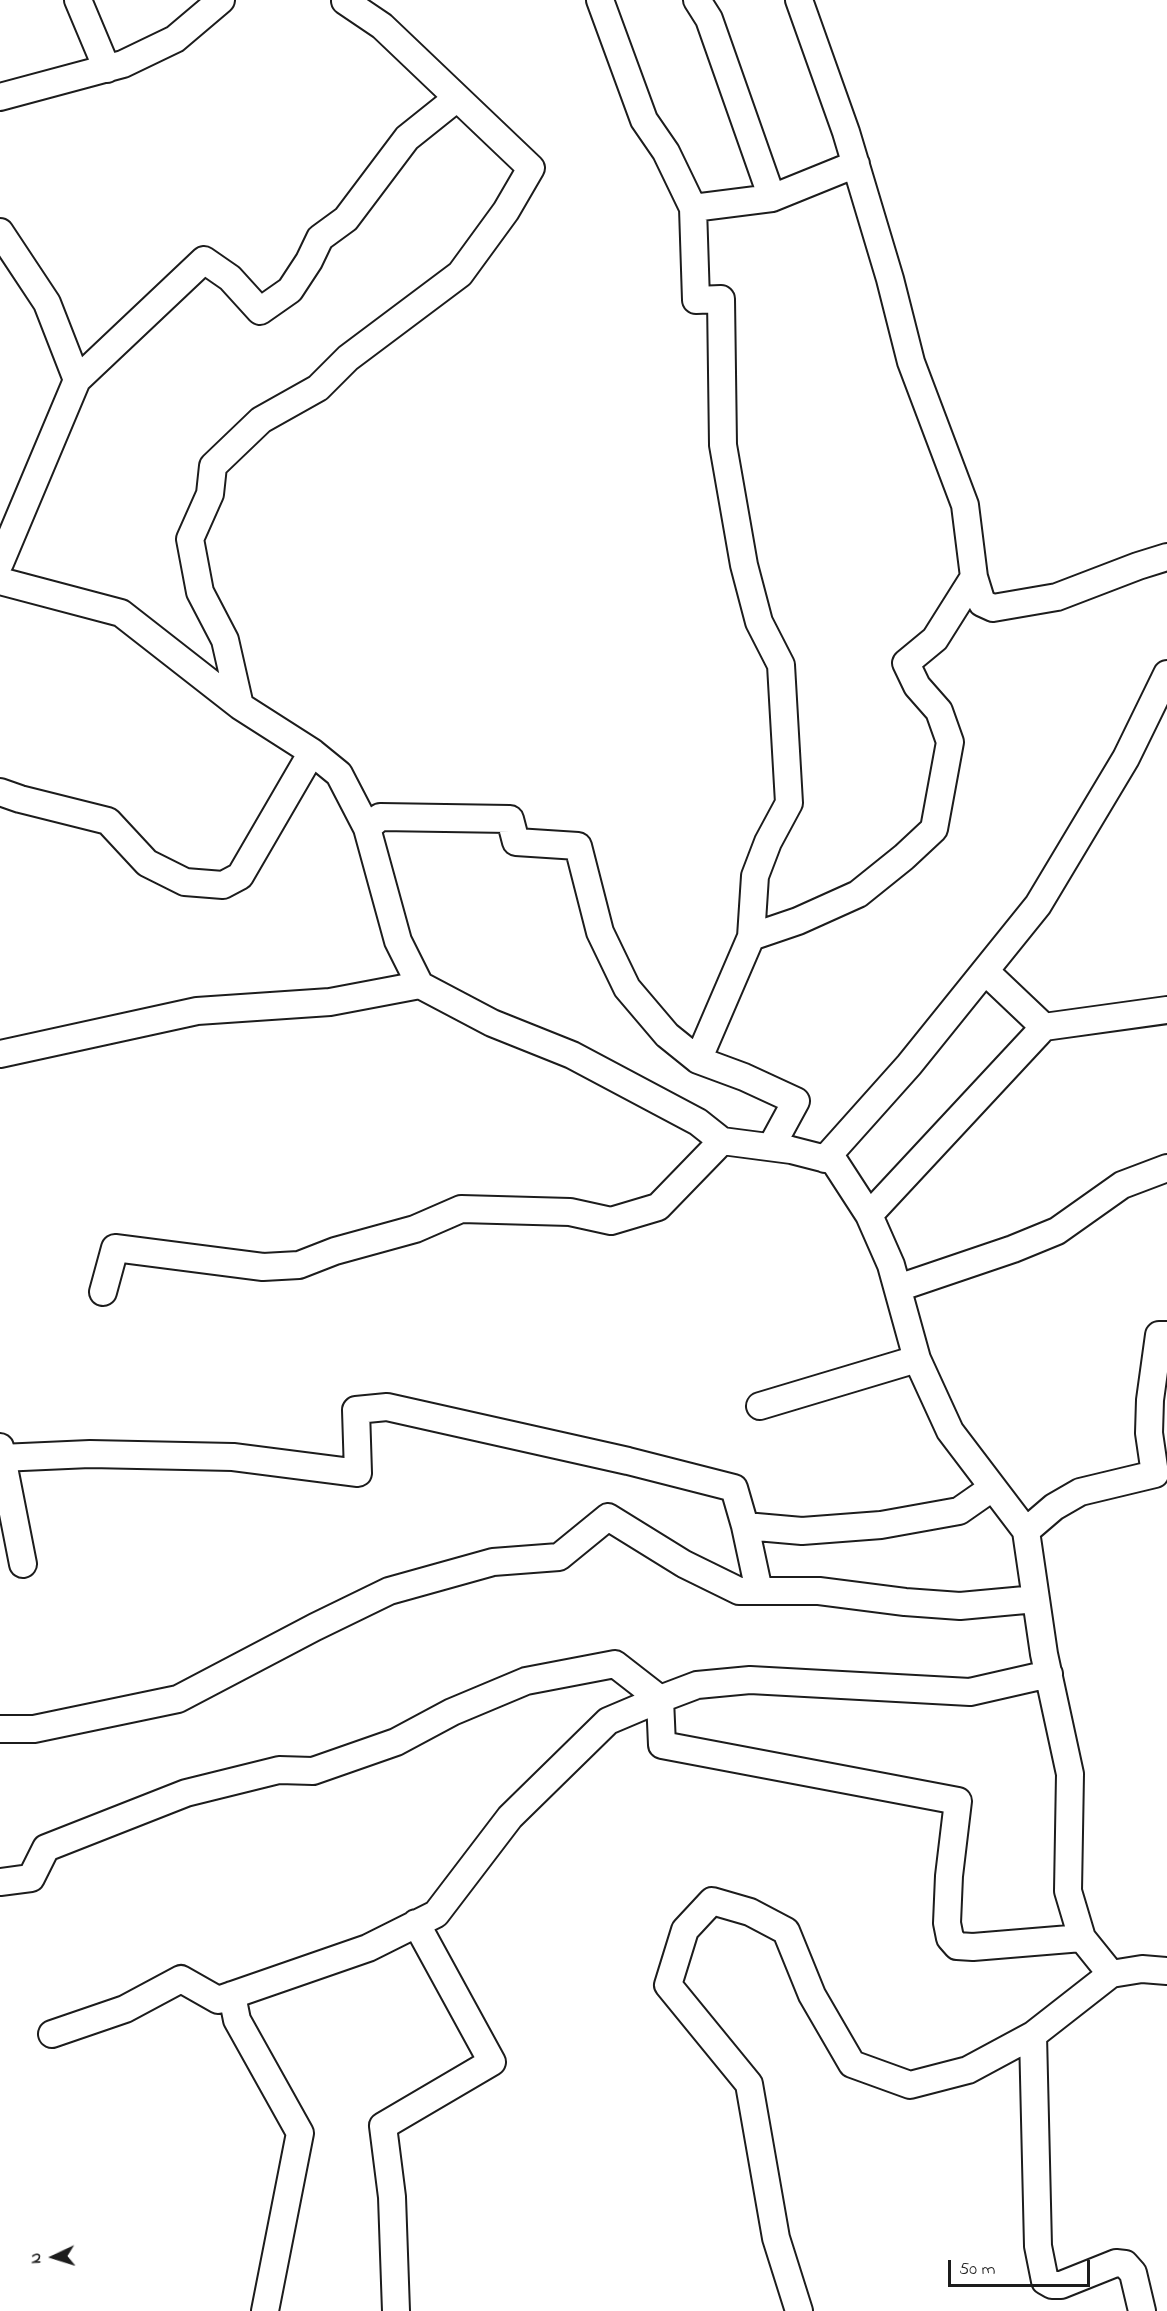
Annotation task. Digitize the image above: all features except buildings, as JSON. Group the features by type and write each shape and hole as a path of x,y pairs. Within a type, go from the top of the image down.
{"street":[{"path":"78,0 107,69"},
{"path":"0,97 123,64 175,39 221,0"},
{"path":"240,706 225,640 200,592 190,539 210,494 213,466 261,420 318,388 348,358 460,274 506,211 531,168 382,26 346,0"},
{"path":"600,0 644,120 666,152 693,208 696,300 721,298 723,446 744,565 759,622 782,665 789,802 768,842 755,876 751,937 698,1060"},
{"path":"697,0 709,19 772,198"},
{"path":"799,0 856,164 890,279 911,362 965,505 974,576 982,603 993,608 1057,597 1167,557"},
{"path":"0,563 8,523 77,380 204,260 230,278 260,311 290,290 309,261 320,238 346,219 407,138 457,98"},
{"path":"693,208 772,198 856,164"},
{"path":"0,232 47,303 77,380"},
{"path":"751,937 798,921 858,894 934,829 950,742 939,711 917,686 906,663 935,639 974,576"},
{"path":"0,581 121,613 240,706 312,752 339,774 367,828 398,941 420,985 492,1023 572,1055 698,1122 722,1141 834,1161 869,1215 891,1265 917,1359 950,1431 1026,1531 1049,1674 1070,1774 1068,1891 1082,1938 1111,1974"},
{"path":"825,1159 909,1065 1038,905 1126,758 1167,674"},
{"path":"0,792 20,800 108,821 147,863 185,882 223,885 240,876 312,752"},
{"path":"367,828 380,818 510,819 516,842 578,846 600,932 627,988 667,1035 698,1060 744,1077 796,1101 771,1148"},
{"path":"985,971 1044,1027"},
{"path":"0,1054 197,1011 330,1002 420,985"},
{"path":"869,1215 1044,1027 1167,1010"},
{"path":"103,1292 115,1248 263,1267 299,1264 335,1251 415,1229 461,1209 570,1212 611,1221 658,1207 722,1141"},
{"path":"897,1288 1012,1249 1057,1231 1122,1185 1167,1168"},
{"path":"1026,1531 1054,1507 1080,1492 1155,1474 1149,1433 1150,1400 1159,1335 1167,1335"},
{"path":"760,1406 917,1359"},
{"path":"22,1564 1,1454 233,1457 358,1473 356,1410 387,1407 628,1461 734,1488 759,1591"},
{"path":"745,1526 802,1531 881,1526 959,1511 992,1488"},
{"path":"0,1729 34,1729 178,1699 315,1626 389,1591 493,1562 559,1557 608,1517 684,1564 739,1591 819,1591 905,1602 960,1606 1036,1599"},
{"path":"0,1882 31,1878 45,1848 186,1793 279,1770 313,1771 396,1742 452,1712 526,1681 615,1664 660,1699 662,1745 958,1801 949,1876 947,1923 950,1938 957,1946 973,1947 1082,1938"},
{"path":"52,2034 125,2009 181,1979 218,2000 368,1948 436,1914 510,1817 608,1721 660,1699 697,1686 750,1680 970,1692 1049,1674"},
{"path":"799,2311 776,2238 749,2084 668,1985 685,1930 712,1901 750,1912 786,1931 812,1995 852,2064 909,2085 968,2070 1033,2035 1111,1974 1142,1969 1167,1971"},
{"path":"396,2311 392,2197 383,2126 492,2062 416,1923"},
{"path":"232,1995 237,2020 300,2133 265,2311"},
{"path":"1033,2035 1038,2246 1045,2281 1052,2285 1061,2285 1116,2263 1125,2264 1133,2273 1142,2311"}]}
